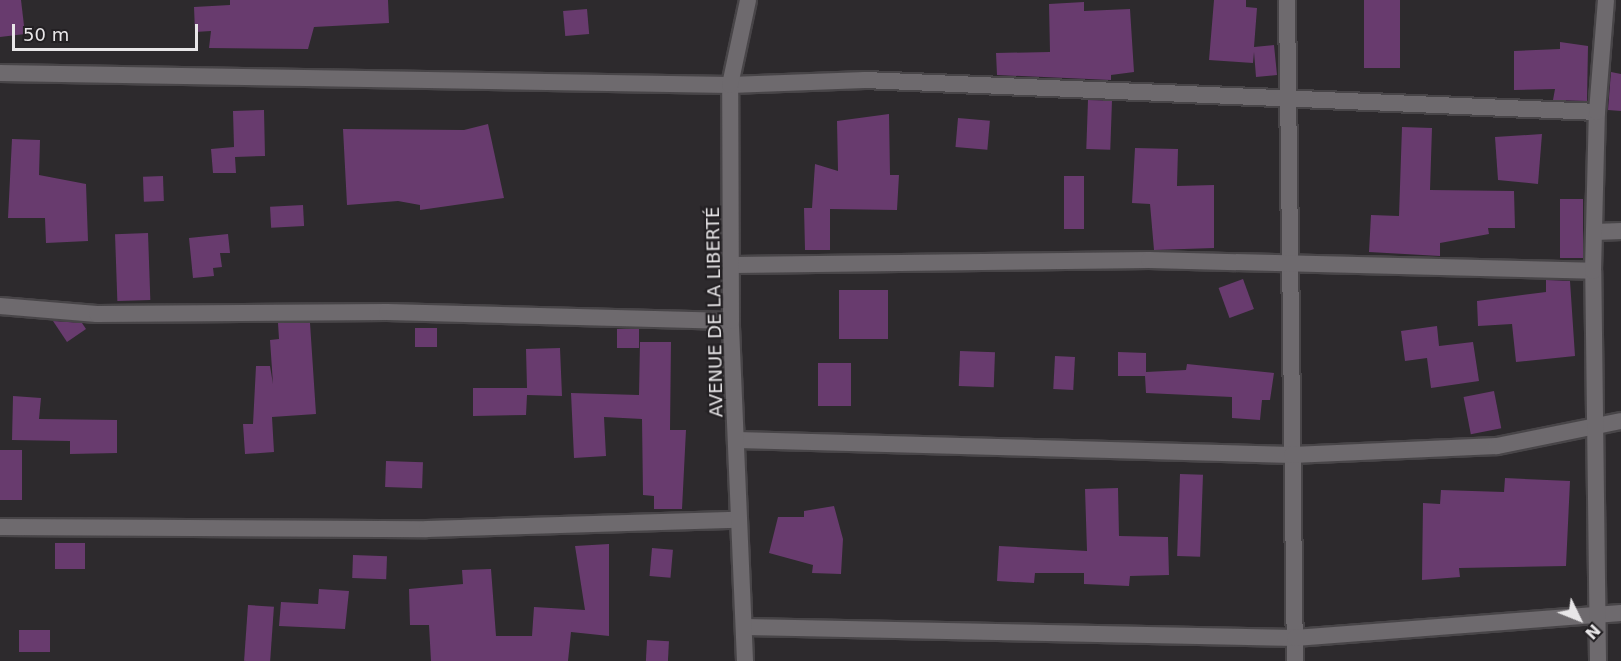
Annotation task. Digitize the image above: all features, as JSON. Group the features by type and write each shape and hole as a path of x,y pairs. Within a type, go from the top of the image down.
{"street":[{"name":"AVENUE DE LA LIBERTÉ","path":"746,661 737,520 737,440 731,321 734,265 730,85 748,0"},
{"path":"1287,0 1296,661"},
{"path":"1598,661 1593,271 1597,112 1606,0"},
{"path":"0,73 730,85 865,80 1597,112"},
{"path":"1595,232 1621,231"},
{"path":"734,265 1291,262 1593,271"},
{"path":"0,306 97,314 387,312 731,321"},
{"path":"737,440 1292,455 1497,446 1594,422 1621,421"},
{"path":"0,527 427,528 737,520"},
{"path":"745,627 1295,638 1621,614"}],"building":[{"path":"0,0 21,0 25,34 0,37"},
{"path":"230,0 388,0 389,23 314,27 308,49 209,48 211,31 195,32 194,7 230,5"},
{"path":"1214,0 1246,0 1246,7 1257,8 1254,47 1274,45 1277,75 1256,77 1254,52 1253,63 1209,60"},
{"path":"1364,0 1400,0 1400,68 1364,68"},
{"path":"1084,2 1084,11 1130,9 1134,72 1111,75 1111,80 997,75 996,53 1050,52 1049,4"},
{"path":"587,9 589,34 565,36 563,11"},
{"path":"1560,42 1588,46 1587,101 1553,100 1555,89 1514,90 1514,51 1560,49"},
{"path":"1611,72 1621,74 1621,111 1608,110"},
{"path":"1088,100 1112,101 1110,150 1086,149"},
{"path":"264,110 265,156 235,157 236,173 213,173 211,149 234,147 233,111"},
{"path":"889,114 890,175 899,175 897,210 830,209 830,250 805,250 804,208 812,208 815,164 838,171 837,121"},
{"path":"958,118 990,121 987,150 955,147"},
{"path":"488,124 504,198 420,210 420,205 398,201 347,205 343,129 464,130"},
{"path":"1402,127 1432,128 1430,190 1514,191 1515,228 1488,228 1489,234 1440,243 1440,256 1369,252 1371,215 1399,216"},
{"path":"1542,134 1538,184 1498,180 1495,137"},
{"path":"12,139 40,140 39,175 86,184 88,241 46,243 45,218 8,218"},
{"path":"1135,148 1178,149 1177,186 1214,185 1214,248 1154,250 1150,204 1132,203"},
{"path":"163,176 164,201 144,202 143,177"},
{"path":"1064,176 1084,176 1084,229 1064,229"},
{"path":"1560,199 1583,199 1583,258 1560,258"},
{"path":"303,205 304,226 271,228 270,207"},
{"path":"148,233 150,300 117,301 115,234"},
{"path":"228,234 230,253 220,253 222,267 213,268 214,276 193,278 189,238"},
{"path":"1243,279 1254,309 1230,318 1219,288"},
{"path":"1546,280 1570,281 1575,356 1516,362 1512,324 1478,326 1477,301 1546,292"},
{"path":"839,290 888,290 888,339 839,339"},
{"path":"53,321 82,323 86,329 67,342"},
{"path":"278,323 310,323 316,414 272,417 274,452 245,454 243,424 253,424 256,366 270,366 273,384 270,340 279,339"},
{"path":"1437,326 1439,346 1473,342 1479,381 1431,388 1427,358 1405,361 1401,331"},
{"path":"415,328 437,328 437,347 415,347"},
{"path":"617,329 639,329 639,348 617,348"},
{"path":"640,342 671,342 670,430 686,430 682,509 654,509 654,496 643,495 642,419 604,417 606,456 574,458 571,393 639,395"},
{"path":"560,348 562,396 527,395 526,415 473,416 473,388 527,388 526,349"},
{"path":"960,351 995,352 994,387 959,386"},
{"path":"1118,352 1146,353 1146,372 1186,370 1187,364 1274,373 1270,400 1262,400 1260,420 1232,418 1232,397 1146,393 1145,376 1118,376"},
{"path":"1055,356 1075,357 1073,390 1053,389"},
{"path":"818,363 851,363 851,406 818,406"},
{"path":"1494,391 1501,428 1471,434 1464,397"},
{"path":"13,396 41,398 39,419 117,420 117,453 70,454 70,441 12,440"},
{"path":"0,450 22,450 22,500 0,500"},
{"path":"386,461 423,462 422,488 385,487"},
{"path":"1180,474 1203,475 1200,557 1177,556"},
{"path":"1505,478 1570,481 1566,566 1459,568 1460,577 1422,580 1423,503 1440,504 1441,490 1504,492"},
{"path":"1118,488 1119,536 1168,537 1169,575 1130,576 1129,586 1084,584 1084,573 1035,573 1034,583 997,581 999,546 1087,551 1085,489"},
{"path":"834,506 843,539 841,574 812,573 813,565 769,553 778,517 804,517 804,511"},
{"path":"55,543 85,543 85,569 55,569"},
{"path":"609,544 609,636 571,632 568,661 431,661 429,625 410,625 409,589 463,584 462,570 491,569 496,636 532,636 534,607 585,610 575,546"},
{"path":"652,548 673,550 670,578 650,576"},
{"path":"353,555 387,556 386,579 352,578"},
{"path":"319,589 349,591 345,629 279,626 281,602 318,604"},
{"path":"248,605 274,607 270,661 244,661"},
{"path":"19,630 50,630 50,652 19,652"},
{"path":"647,640 669,641 668,661 646,661"}]}
